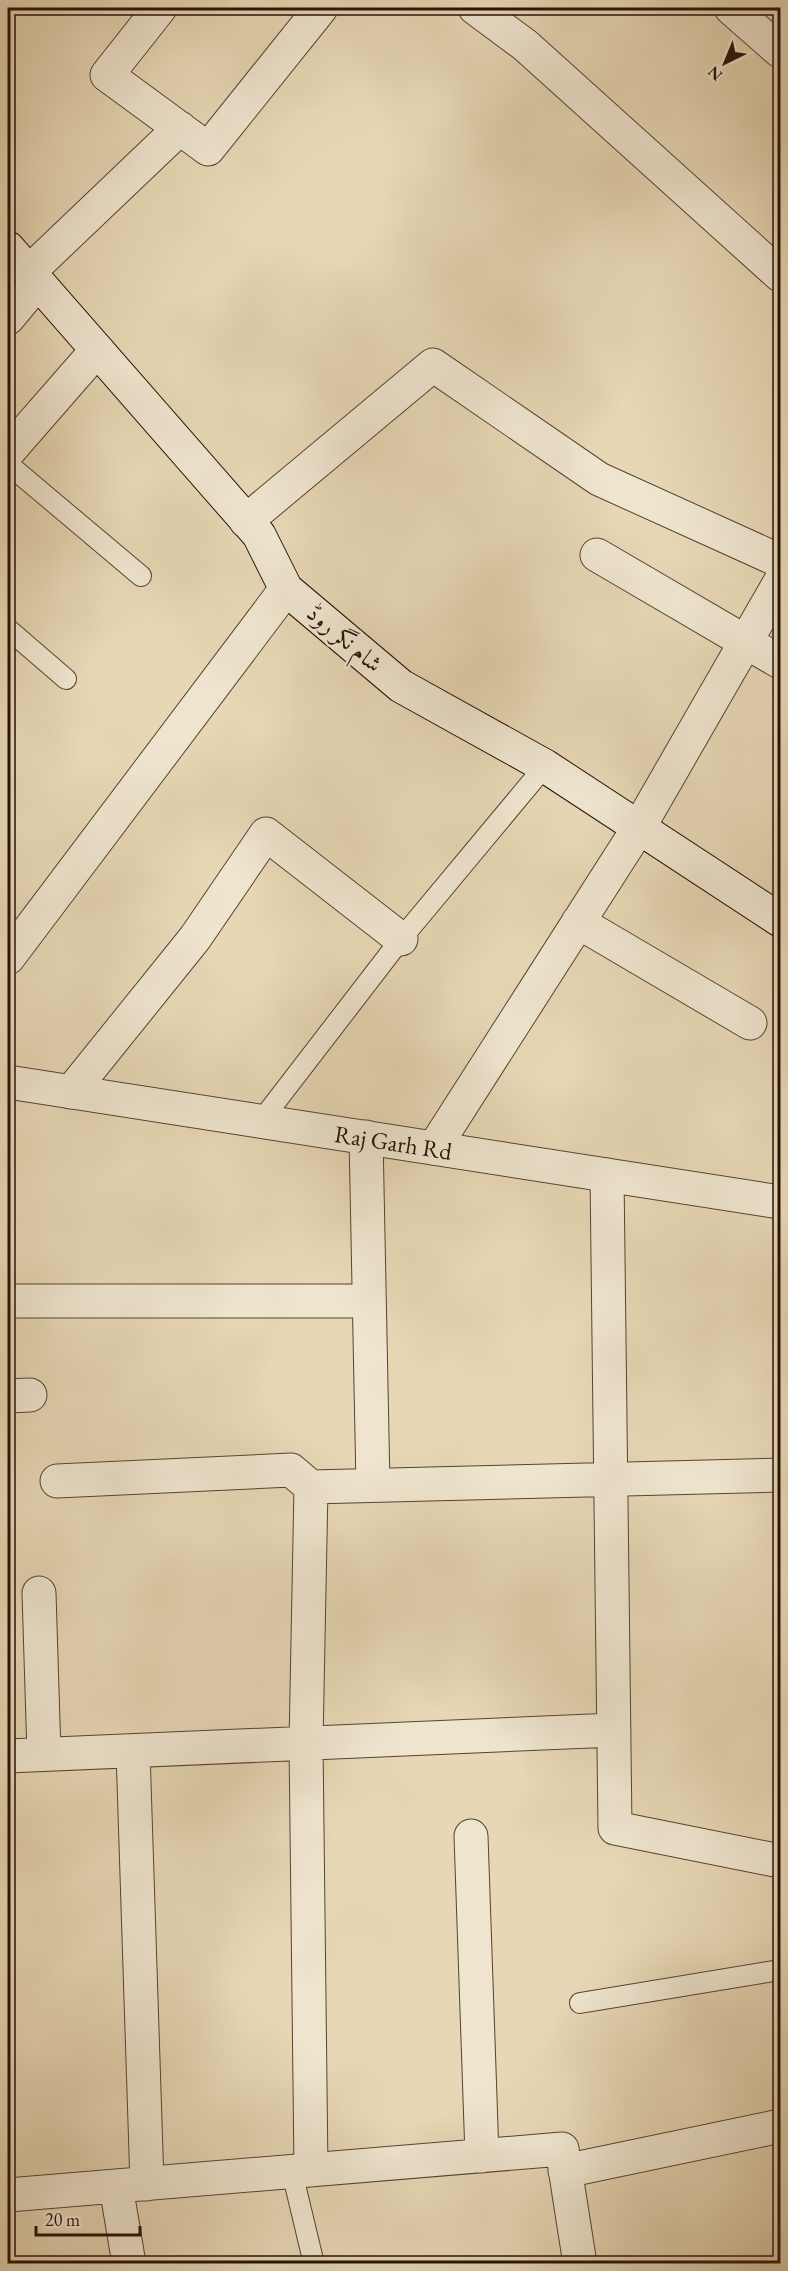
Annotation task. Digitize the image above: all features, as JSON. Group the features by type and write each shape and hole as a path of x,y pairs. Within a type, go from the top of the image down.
{"street":[{"path":"160,8 107,75 208,149 321,8"},
{"path":"475,8 525,45 780,275"},
{"path":"731,8 780,51"},
{"path":"8,318 33,278 180,128"},
{"name":"شام نگر روڈ","path":"8,248 259,535 286,589 401,686 545,766 780,920"},
{"path":"8,452 97,350"},
{"path":"246,521 433,365 599,479 780,561"},
{"path":"597,555 780,662"},
{"path":"434,1148 638,829 780,582"},
{"path":"8,958 286,589"},
{"path":"71,1092 195,938 266,834 401,939"},
{"path":"578,922 750,1023"},
{"name":"Raj Garh Rd","path":"8,1082 780,1202"},
{"path":"366,1137 373,1485"},
{"path":"608,1175 615,1828 780,1861"},
{"path":"8,1301 369,1301"},
{"path":"57,1481 291,1470 311,1487 780,1475"},
{"path":"302,2171 311,1487"},
{"path":"39,1593 44,1754"},
{"path":"8,1756 614,1730"},
{"path":"129,2264 133,1751"},
{"path":"471,1836 482,2156"},
{"path":"565,2170 780,2126"},
{"path":"8,2195 562,2149 580,2264"}],"lane":[{"path":"8,464 141,576"},
{"path":"8,629 66,679"},
{"path":"261,1121 401,939 545,766"},
{"path":"580,2002 780,1970"},
{"path":"302,2171 314,2264"}]}
